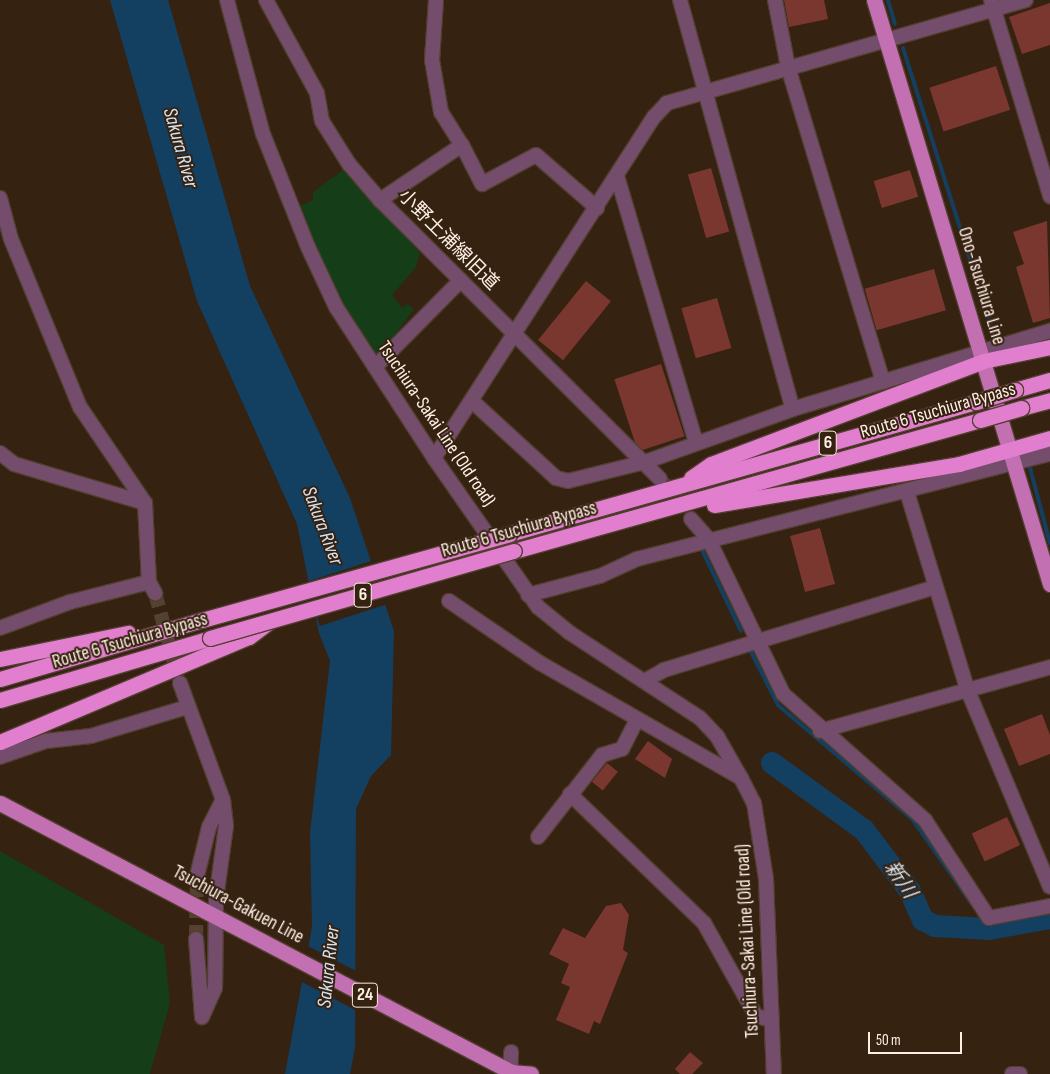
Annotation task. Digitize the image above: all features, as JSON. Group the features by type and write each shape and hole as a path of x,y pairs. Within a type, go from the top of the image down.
{"highway":[{"path":"680,485 711,464 982,356 1050,347"},
{"name":"Route 6 Tsuchiura Bypass","path":"0,679 1050,380"},
{"name":"Route 6 Tsuchiura Bypass","path":"0,700 212,645 269,622 514,552 691,511 980,420 1050,400"},
{"path":"691,511 1011,458 1050,438"},
{"path":"0,659 196,622"},
{"path":"0,742 212,645"}],"main road":[{"name":"Ono-Tsuchiura Line","path":"874,0 1050,584"},
{"name":"Tsuchiura-Gakuen Line","path":"0,803 512,1073 531,1074"}],"street":[{"name":"Tsuchiura-Sakai Line (Old road)","path":"227,0 263,134 304,239 336,307 434,458 528,595 570,633 646,680 700,718 717,736 742,778 754,803 765,869 774,1074"},
{"path":"266,0 317,93 322,121 349,164 380,200"},
{"path":"436,0 432,60 441,112 462,145 482,184 536,155 597,208"},
{"path":"680,0 702,92 793,408"},
{"path":"774,0 788,67 883,382"},
{"path":"434,458 617,176 668,104 702,92 886,40 992,5 1026,0"},
{"path":"992,5 1050,196"},
{"name":"小野土浦線旧道","path":"462,145 380,200 660,479"},
{"path":"617,176 696,443"},
{"path":"0,198 11,239 80,407 145,504 152,588 70,602 0,628"},
{"path":"375,367 461,280"},
{"path":"472,401 556,478 568,481 645,462 793,408 982,356 1050,331"},
{"path":"0,453 14,464 145,504"},
{"path":"528,595 709,540 907,492 1011,458 1050,454"},
{"path":"907,492 968,691 1050,887"},
{"path":"691,511 709,540 783,694 820,731 925,820 989,918 1050,906"},
{"path":"646,680 664,670 936,587"},
{"path":"449,601 473,620 638,720 742,778"},
{"path":"820,731 1050,667"},
{"path":"180,683 187,706 224,800 226,826 216,916 215,988 202,1017 196,939"},
{"path":"0,758 187,706"},
{"path":"538,837 602,755 622,749 638,720"},
{"path":"570,794 704,923 756,1016 772,1020"},
{"path":"197,876 209,827 224,800"},
{"path":"511,1052 512,1073"},
{"path":"1012,1074 1020,1074"}],"green space":[{"path":"347,167 420,253 416,267 392,295 402,308 407,304 414,309 375,363 340,305 298,207 313,200 313,192"},
{"path":"0,851 164,945 170,1003 150,1074 0,1074"}],"water":[{"name":"Sakura River","path":"110,0 168,0 250,286 350,498 394,631 391,755 371,776 356,809 355,1048 350,1074 285,1074 312,927 310,832 330,661 319,633 297,524 197,301"}],"pier":[{"path":"374,560 388,604 320,626 306,582"},
{"path":"306,945 358,972 357,1011 300,981"}],"building":[{"path":"784,0 824,0 828,19 789,27"},
{"path":"1050,3 1050,45 1022,54 1009,17"},
{"path":"996,66 1010,110 944,131 929,88"},
{"path":"711,168 729,231 706,238 688,175"},
{"path":"910,170 918,197 882,208 874,181"},
{"path":"1047,221 1050,318 1033,323 1016,267 1024,264 1013,232"},
{"path":"934,269 946,310 877,330 865,289"},
{"path":"586,281 611,301 563,360 538,340"},
{"path":"717,298 731,348 696,358 681,308"},
{"path":"661,364 684,436 638,451 614,379"},
{"path":"820,528 835,584 805,592 790,536"},
{"path":"1042,714 1050,735 1050,754 1019,766 1004,729"},
{"path":"648,741 672,759 665,778 635,759"},
{"path":"607,763 618,772 603,790 592,782"},
{"path":"1007,817 1020,845 985,862 972,833"},
{"path":"621,903 629,915 623,950 628,953 600,1024 594,1021 589,1034 556,1020 570,987 561,983 569,964 549,954 563,928 585,938 606,906"},
{"path":"690,1052 703,1063 692,1074 680,1074 675,1069"}],"waterway":[{"path":"888,0 895,24"},
{"path":"903,48 995,338"},
{"path":"1030,468 1050,543"},
{"path":"700,546 741,631"},
{"path":"749,648 778,705 913,820 974,907"},
{"name":"新川","path":"772,763 864,830 910,891 923,920 935,926 989,929 1050,918"}],"tunnel":[{"path":"663,482 691,519"},
{"path":"155,593 178,677"},
{"path":"196,939 197,876"}]}
